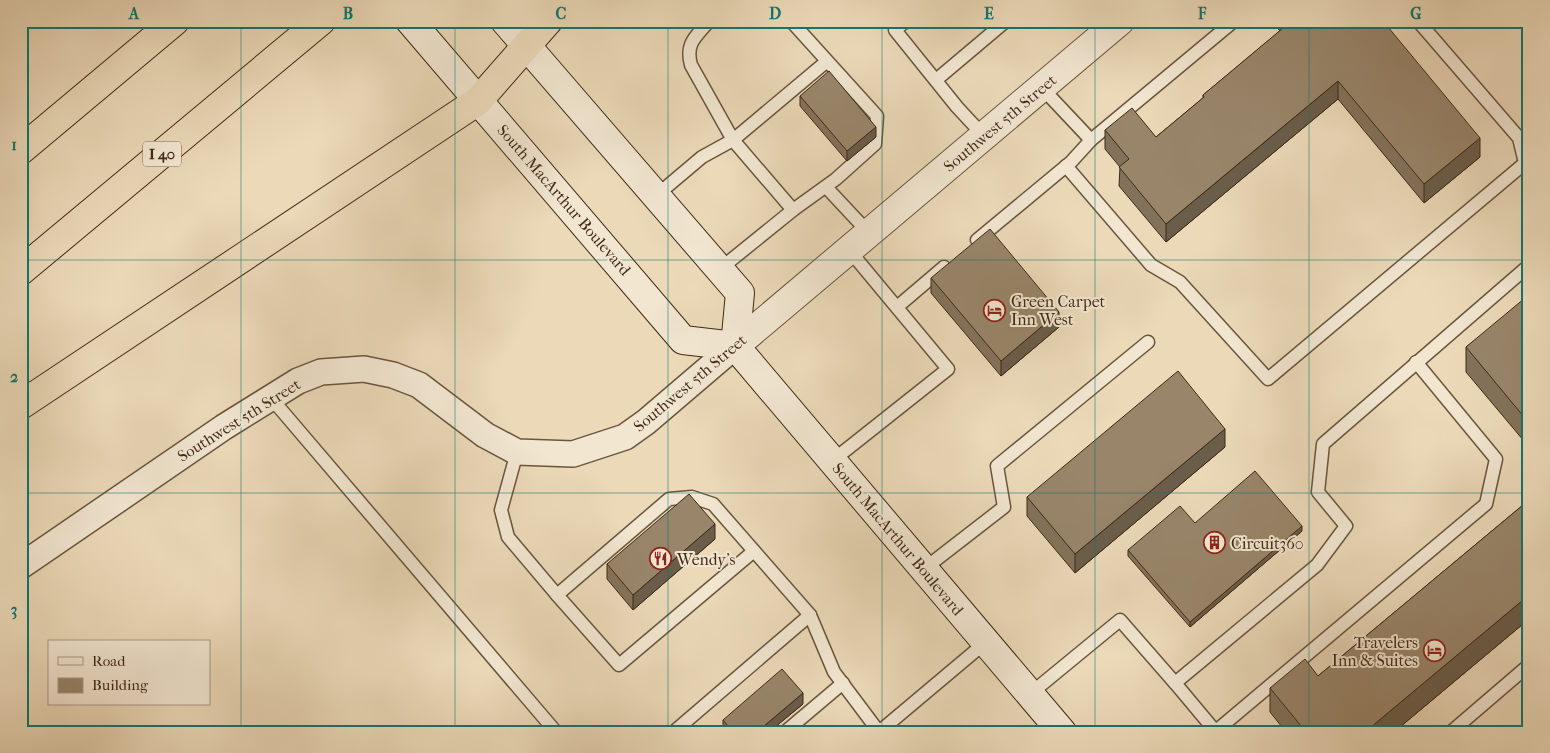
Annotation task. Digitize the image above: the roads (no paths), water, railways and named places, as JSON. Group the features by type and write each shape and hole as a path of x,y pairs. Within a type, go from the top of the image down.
{"highway":[{"path":"21,150 175,21"},
{"path":"21,405 478,101 548,21"},
{"name":"I 40","path":"21,271 312,29"}],"main road":[{"name":"South MacArthur Boulevard","path":"410,21 559,192 683,340 735,346 1062,732"},
{"path":"505,21 740,293 735,346"},
{"name":"Southwest 5th Street","path":"735,346 1042,88 1115,23"}],"street":[{"name":"Southwest 5th Street","path":"21,566 224,427 298,381 321,372 364,370 394,375 419,385 485,435 517,452 573,454 625,437 646,422 735,346"}],"lane":[{"path":"709,21 690,44 688,53 691,65 733,140 793,210"},
{"path":"720,269 793,210 826,187 875,144 877,116 826,62 792,21"},
{"path":"906,21 895,30 984,135"},
{"path":"936,80 1006,21"},
{"path":"970,245 1066,166 1090,140 1234,21"},
{"path":"1066,166 1151,265 1180,282 1268,379 1525,164 1519,138 1418,21"},
{"path":"657,195 702,157 733,140 826,62"},
{"path":"1042,88 1090,140"},
{"path":"826,187 897,307 948,369 832,461"},
{"path":"897,307 956,258"},
{"path":"1175,683 1317,565 1346,526 1318,492 1323,444 1526,268 1529,271"},
{"path":"924,569 1004,507 997,466 1148,342"},
{"path":"1030,694 1120,620 1216,732 1486,504 1496,459 1416,362"},
{"path":"271,398 556,732"},
{"path":"517,452 501,510 508,537 619,666 754,551"},
{"path":"558,595 669,499 692,497 713,504 810,615 834,672 879,732 986,642"},
{"path":"677,732 676,730 810,615"},
{"path":"1450,732 1529,665"},
{"path":"785,732 843,683"}],"place":[{"name":"Green Carpet Inn West","path":"995,310"},
{"name":"Circuit360","path":"1215,543"},
{"name":"Wendy's","path":"661,559"},
{"name":"Travelers Inn & Suites","path":"1434,651"}]}
